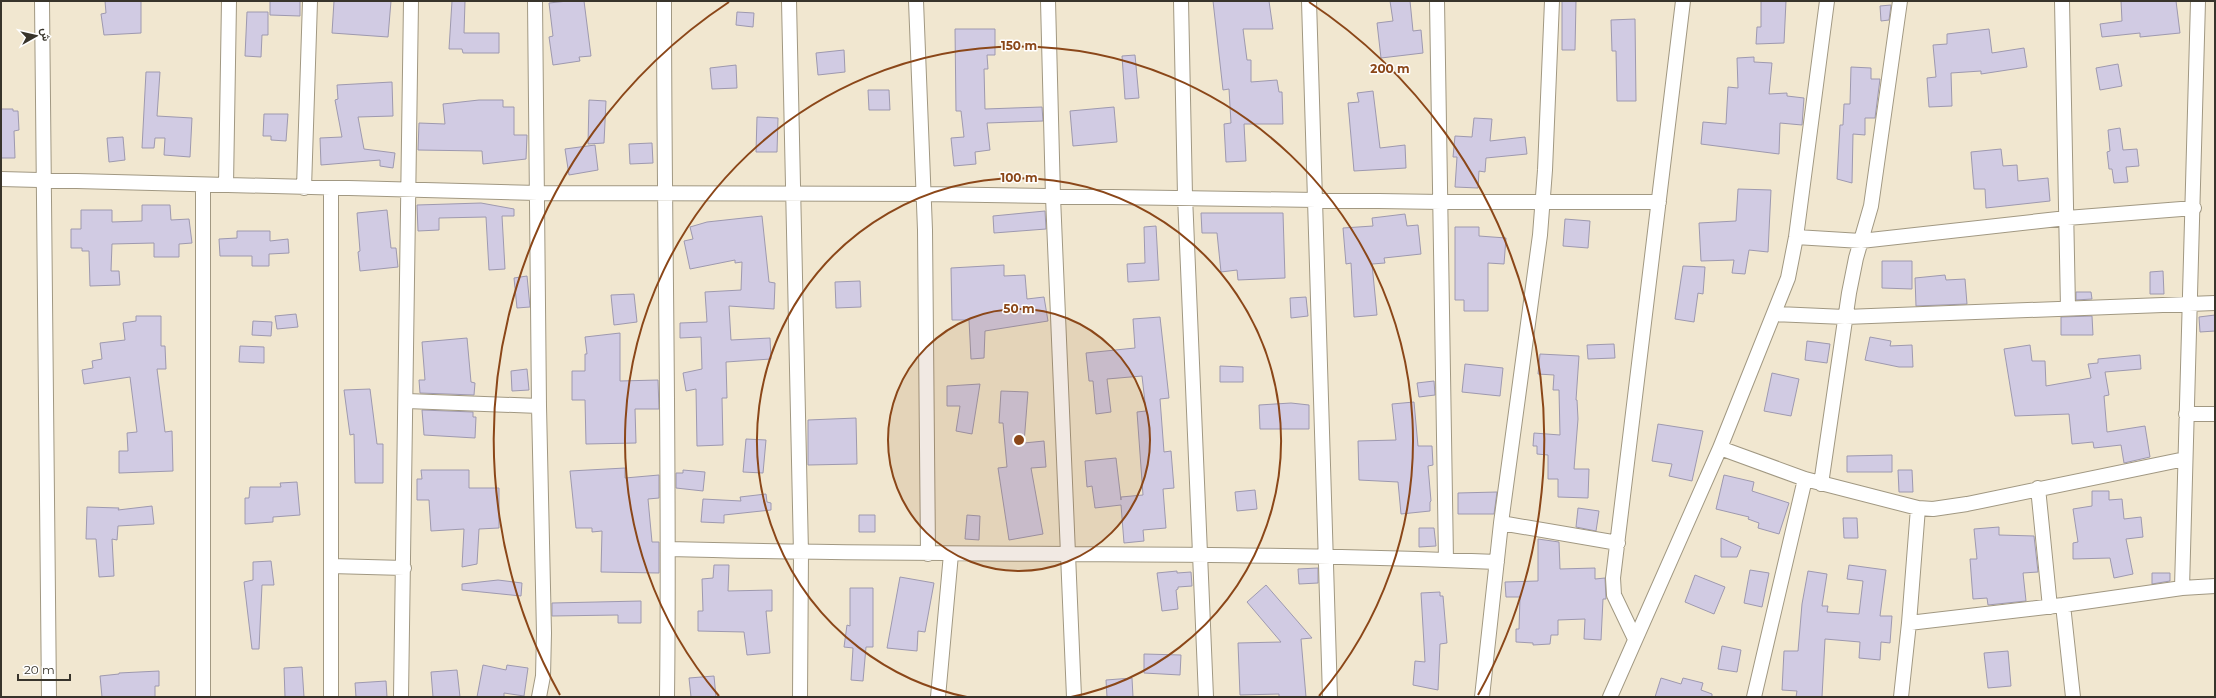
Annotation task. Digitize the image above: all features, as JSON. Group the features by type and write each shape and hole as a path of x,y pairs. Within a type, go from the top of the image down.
{"street":[{"path":"42,1 49,697"},
{"path":"226,185 229,1"},
{"path":"304,188 310,1"},
{"path":"401,697 406,402 407,190 411,1"},
{"path":"535,1 539,406 544,633 542,676 539,697"},
{"path":"664,1 664,192 669,549 667,697"},
{"path":"789,1 801,553 800,697"},
{"path":"916,1 924,194 928,554"},
{"path":"1048,1 1053,197 1074,697"},
{"path":"1181,1 1185,196 1206,697"},
{"path":"1309,1 1327,556 1330,697"},
{"path":"1437,1 1446,560"},
{"path":"1482,697 1501,523 1543,201 1552,1"},
{"path":"1635,639 1614,595 1613,578 1683,1"},
{"path":"1610,697 1720,448 1775,314 1788,278 1796,237 1827,1"},
{"path":"1821,484 1852,272 1871,206 1900,1"},
{"path":"2062,1 2068,308"},
{"path":"2182,588 2186,414 2194,208 2198,1"},
{"path":"1,179 204,186 226,185 331,189 538,193 664,192 924,194 1053,197 1185,196 1441,202 1659,202"},
{"path":"203,697 204,186"},
{"path":"331,189 331,697"},
{"path":"1796,237 1861,240 2067,218 2194,208"},
{"path":"1775,314 1845,317 2215,303"},
{"path":"406,402 539,406"},
{"path":"2186,414 2215,414"},
{"path":"1720,448 1821,484 1918,508 1933,509 1967,504 2038,488 2185,459"},
{"path":"1754,697 1805,479"},
{"path":"2038,488 2056,606 2073,697"},
{"path":"1901,697 1909,623 1918,508"},
{"path":"1501,523 1618,543"},
{"path":"669,549 801,553 1200,554 1327,556 1497,562"},
{"path":"938,697 951,554"},
{"path":"331,566 404,568"},
{"path":"1909,623 2056,606 2182,588 2215,586"}],"building":[{"path":"105,1 141,1 141,33 104,35 101,14 106,13"},
{"path":"270,1 300,1 300,16 270,15"},
{"path":"334,1 391,1 388,37 332,33"},
{"path":"452,1 465,1 464,33 499,33 499,53 463,53 462,49 449,49"},
{"path":"584,1 591,56 579,57 580,61 553,65 549,37 553,36 549,3"},
{"path":"1213,1 1269,1 1273,29 1243,29 1247,60 1251,60 1251,82 1277,80 1279,92 1282,92 1283,124 1244,124 1246,161 1226,162 1224,124 1231,123 1229,89 1223,90"},
{"path":"1390,1 1410,1 1413,31 1421,30 1423,53 1381,58 1377,23 1393,21"},
{"path":"1562,1 1576,1 1575,50 1562,50"},
{"path":"1761,1 1786,1 1784,43 1756,44 1757,27 1761,27"},
{"path":"2121,1 2176,1 2180,33 2140,37 2140,33 2102,37 2100,24 2122,21"},
{"path":"1891,5 1889,20 1881,21 1880,6"},
{"path":"247,12 268,12 268,35 262,35 261,57 245,56"},
{"path":"737,12 754,13 753,27 736,25"},
{"path":"1635,19 1636,101 1617,101 1616,51 1612,51 1611,20"},
{"path":"955,29 995,29 995,55 987,55 988,69 984,69 985,109 1042,107 1043,121 987,123 990,150 975,152 976,164 954,166 951,138 964,137 961,111 956,111"},
{"path":"1989,29 1992,53 2024,48 2027,67 1981,74 1981,71 1951,73 1952,106 1929,107 1927,78 1936,77 1933,45 1947,44 1947,34"},
{"path":"844,50 845,72 818,75 816,53"},
{"path":"1135,55 1139,98 1125,99 1122,56"},
{"path":"1754,57 1754,62 1772,63 1769,94 1787,93 1787,96 1804,98 1802,125 1780,123 1779,154 1701,144 1703,122 1726,124 1728,87 1738,88 1737,58"},
{"path":"2118,64 2122,86 2100,90 2096,68"},
{"path":"736,65 737,88 712,89 710,68"},
{"path":"1851,67 1871,68 1871,79 1880,79 1875,118 1865,118 1865,135 1853,134 1852,183 1837,179 1840,125 1843,125 1844,104 1850,104"},
{"path":"146,72 160,72 157,116 192,118 190,157 164,155 165,138 155,138 154,148 142,148"},
{"path":"392,82 393,116 358,117 364,149 395,153 393,168 380,166 380,160 321,165 320,138 342,137 335,100 338,99 337,85"},
{"path":"868,90 889,90 890,110 869,110"},
{"path":"1373,91 1380,148 1405,145 1406,168 1354,171 1348,103 1359,102 1357,93"},
{"path":"479,100 503,100 503,107 514,107 514,135 527,135 526,159 483,164 482,151 418,150 419,123 445,124 443,104"},
{"path":"589,100 606,101 604,143 588,144"},
{"path":"1114,107 1117,142 1073,146 1070,111"},
{"path":"1,109 13,109 13,111 18,111 19,130 14,131 15,158 1,158"},
{"path":"264,114 288,114 286,141 271,140 271,136 263,136"},
{"path":"757,117 778,118 777,152 756,152"},
{"path":"1474,118 1492,119 1490,141 1525,137 1527,154 1486,158 1485,172 1479,171 1478,188 1455,187 1457,157 1453,157 1455,136 1472,137"},
{"path":"2120,128 2123,150 2137,149 2139,166 2126,167 2128,182 2114,183 2112,169 2109,169 2107,152 2110,151 2108,130"},
{"path":"123,137 125,160 109,162 107,138"},
{"path":"652,143 653,163 630,164 629,144"},
{"path":"595,145 598,170 569,175 565,149"},
{"path":"2001,149 2003,166 2017,165 2018,181 2048,178 2050,201 1986,208 1985,189 1974,189 1971,152"},
{"path":"1738,189 1771,190 1768,252 1749,250 1745,274 1732,273 1734,260 1701,261 1699,223 1736,221"},
{"path":"481,203 514,209 514,216 502,216 505,269 489,270 486,217 439,218 439,230 418,231 417,205"},
{"path":"142,205 170,205 171,220 189,219 192,243 179,244 179,257 154,257 154,243 112,244 111,271 119,271 120,285 90,286 89,251 82,251 82,248 71,248 71,229 81,229 81,210 112,210 112,222 142,221"},
{"path":"387,210 391,248 396,248 398,267 360,271 357,213"},
{"path":"1045,211 1046,229 994,233 993,216"},
{"path":"1201,213 1283,213 1285,278 1238,280 1237,270 1221,272 1217,233 1202,233"},
{"path":"1405,214 1407,226 1418,225 1421,254 1384,258 1385,263 1372,264 1377,315 1354,317 1351,263 1346,264 1343,228 1373,226 1372,218"},
{"path":"762,216 769,282 775,283 774,309 729,306 731,340 770,338 771,359 726,362 727,398 722,398 723,445 697,446 696,389 686,391 683,373 702,369 701,337 680,338 680,323 707,322 705,292 741,290 742,262 735,263 735,260 690,269 684,241 693,239 690,227 707,222"},
{"path":"1565,219 1590,221 1588,248 1563,246"},
{"path":"1156,226 1159,280 1128,282 1127,264 1145,263 1144,227"},
{"path":"1455,227 1479,227 1479,236 1506,238 1504,264 1488,263 1488,311 1464,311 1464,300 1455,300"},
{"path":"237,231 270,231 270,241 288,239 289,253 269,254 269,266 252,266 252,256 220,256 219,239 237,238"},
{"path":"1882,261 1912,261 1912,289 1882,288"},
{"path":"1004,265 1004,276 1025,275 1027,299 1044,297 1048,321 985,331 984,358 971,359 969,320 952,320 951,268"},
{"path":"1683,266 1705,267 1703,294 1698,293 1694,322 1675,319"},
{"path":"2163,271 2164,294 2150,294 2150,272"},
{"path":"1945,275 1946,280 1965,279 1967,304 1916,306 1915,278"},
{"path":"527,276 530,307 517,308 514,278"},
{"path":"860,281 861,307 836,308 835,282"},
{"path":"2076,292 2091,292 2092,299 2076,300"},
{"path":"634,294 637,322 614,325 611,295"},
{"path":"1306,297 1308,316 1291,318 1290,298"},
{"path":"296,314 298,327 277,329 275,316"},
{"path":"2215,315 2215,331 2200,332 2199,317"},
{"path":"136,316 161,316 161,346 165,346 166,369 157,369 165,432 172,431 173,471 119,473 119,451 128,451 127,433 137,432 130,377 84,384 82,370 93,368 92,361 102,359 100,343 125,340 123,323 136,321"},
{"path":"2092,316 2093,335 2061,335 2061,317"},
{"path":"1160,317 1169,398 1160,399 1164,452 1171,451 1174,488 1163,489 1166,528 1143,530 1144,541 1124,543 1121,505 1095,508 1092,486 1087,487 1085,461 1116,458 1121,500 1121,497 1143,495 1137,412 1146,411 1142,376 1107,379 1111,412 1096,414 1093,381 1089,381 1086,353 1135,348 1133,319"},
{"path":"253,321 272,322 271,336 252,335"},
{"path":"620,333 620,381 658,380 659,409 635,409 636,443 586,444 585,400 572,400 572,371 585,371 585,354 587,354 585,337"},
{"path":"1870,337 1891,341 1890,346 1912,345 1913,367 1899,367 1865,360"},
{"path":"467,338 471,382 475,383 474,395 420,393 419,380 425,380 422,342"},
{"path":"1807,341 1830,344 1827,363 1805,360"},
{"path":"1614,344 1615,358 1588,359 1587,345"},
{"path":"2030,345 2032,361 2045,361 2046,386 2091,378 2088,364 2098,363 2098,359 2140,355 2141,369 2105,372 2109,395 2104,396 2107,432 2145,426 2150,457 2124,463 2121,445 2094,448 2093,442 2072,444 2069,414 2015,416 2004,349"},
{"path":"240,346 264,347 264,363 239,362"},
{"path":"1540,354 1579,356 1576,400 1578,419 1574,469 1589,469 1588,498 1558,497 1558,479 1548,479 1548,455 1537,454 1537,446 1533,446 1534,433 1560,435 1559,390 1553,390 1554,375 1538,374"},
{"path":"1465,364 1503,368 1500,396 1462,392"},
{"path":"1220,366 1243,367 1243,382 1220,382"},
{"path":"527,369 529,390 512,391 511,371"},
{"path":"1772,373 1799,379 1791,416 1764,411"},
{"path":"1434,381 1435,395 1419,397 1417,383"},
{"path":"980,384 972,434 956,431 960,406 947,406 947,386"},
{"path":"370,389 377,444 383,444 383,483 355,483 354,434 350,435 344,390"},
{"path":"1001,391 1028,392 1024,443 1044,441 1046,467 1031,468 1043,534 1009,540 998,468 1007,467 1003,423 999,423"},
{"path":"1414,402 1418,446 1432,446 1433,465 1428,466 1431,501 1430,511 1401,514 1398,482 1359,480 1358,441 1396,440 1392,404"},
{"path":"1291,403 1309,405 1309,429 1260,429 1259,405"},
{"path":"422,410 473,412 473,417 476,417 475,438 424,435"},
{"path":"856,418 857,464 808,465 808,420"},
{"path":"1658,424 1703,431 1692,481 1669,476 1672,464 1652,461"},
{"path":"746,439 766,440 763,473 743,472"},
{"path":"1892,455 1892,472 1847,472 1847,456"},
{"path":"625,468 625,478 659,475 659,498 648,499 652,542 659,542 659,573 601,572 602,531 592,532 592,528 576,528 570,471"},
{"path":"421,470 469,470 469,488 499,488 499,528 479,529 477,564 462,567 464,529 431,531 429,500 417,500 417,479 422,479"},
{"path":"683,470 705,472 703,491 676,488 676,473 683,473"},
{"path":"1898,470 1912,470 1913,492 1899,492"},
{"path":"1724,475 1754,482 1752,491 1789,503 1779,534 1758,528 1759,523 1748,519 1749,517 1716,509"},
{"path":"297,482 300,515 273,517 273,522 245,524 245,498 249,498 250,487 281,487 280,483"},
{"path":"1255,490 1257,509 1237,511 1235,492"},
{"path":"2092,491 2109,491 2109,500 2122,499 2124,519 2141,517 2143,537 2126,539 2133,574 2114,578 2110,558 2073,559 2073,543 2078,542 2073,509 2092,506"},
{"path":"1497,492 1494,514 1458,514 1458,493"},
{"path":"766,494 767,502 771,503 771,510 724,515 724,523 701,522 703,499 741,501 740,497"},
{"path":"152,506 154,524 118,526 117,540 112,539 114,576 99,577 96,539 86,539 87,507 119,508 118,510"},
{"path":"1578,508 1599,511 1596,531 1576,527"},
{"path":"859,515 875,515 875,532 859,532"},
{"path":"967,515 980,516 979,540 965,539"},
{"path":"1843,518 1857,518 1858,538 1844,538"},
{"path":"1999,527 1999,535 2034,536 2038,572 2023,573 2026,601 1988,605 1987,598 1973,599 1970,559 1977,559 1974,529"},
{"path":"1419,528 1434,528 1436,546 1419,547"},
{"path":"1721,538 1741,547 1737,557 1721,557"},
{"path":"1538,539 1559,542 1560,569 1595,568 1595,579 1605,578 1606,599 1603,599 1601,640 1584,639 1585,619 1558,620 1558,635 1551,635 1550,644 1533,645 1533,643 1516,642 1516,629 1519,629 1520,597 1506,597 1505,582 1538,581"},
{"path":"271,561 274,585 262,585 259,649 252,649 244,582 253,580 253,562"},
{"path":"714,565 729,565 728,591 772,590 772,611 766,611 770,653 747,655 744,632 698,631 698,611 703,611 702,579 713,578"},
{"path":"1849,565 1886,570 1880,616 1892,616 1890,643 1881,642 1880,660 1859,658 1860,642 1825,639 1822,697 1796,697 1797,691 1782,690 1784,651 1798,651 1802,604 1808,571 1827,574 1822,606 1828,606 1827,612 1859,614 1863,581 1847,579"},
{"path":"1318,568 1318,583 1299,584 1298,569"},
{"path":"1750,570 1769,573 1762,607 1744,603"},
{"path":"1177,571 1177,573 1191,572 1192,586 1178,587 1176,590 1178,609 1162,611 1157,573"},
{"path":"2152,573 2170,573 2170,581 2152,584"},
{"path":"1695,575 1725,587 1714,614 1685,602"},
{"path":"900,577 934,583 925,632 918,631 917,651 887,648"},
{"path":"498,580 522,583 521,596 462,590 462,584"},
{"path":"1266,585 1312,638 1301,639 1306,697 1279,697 1279,694 1240,695 1238,643 1281,642 1247,602"},
{"path":"850,588 873,588 873,647 866,647 863,681 851,680 853,648 844,647 847,625 850,626"},
{"path":"1440,592 1440,596 1443,596 1447,643 1440,644 1438,690 1413,685 1415,661 1425,662 1421,593"},
{"path":"641,601 641,623 618,623 618,615 552,616 552,603"},
{"path":"1722,646 1741,650 1737,672 1718,669"},
{"path":"2008,651 2011,686 1988,688 1984,653"},
{"path":"1144,654 1181,655 1180,675 1144,673"},
{"path":"483,665 506,670 507,665 528,668 524,696 504,693 504,697 477,697"},
{"path":"302,667 304,697 285,697 284,668"},
{"path":"457,670 460,697 433,697 431,672"},
{"path":"159,671 159,686 155,686 155,697 102,697 100,676 119,673"},
{"path":"714,676 716,697 691,697 689,678"},
{"path":"1132,678 1133,697 1107,697 1106,680"},
{"path":"1661,678 1681,684 1683,678 1703,683 1701,690 1712,694 1712,697 1655,697"},
{"path":"386,681 387,697 356,697 355,683"}]}
